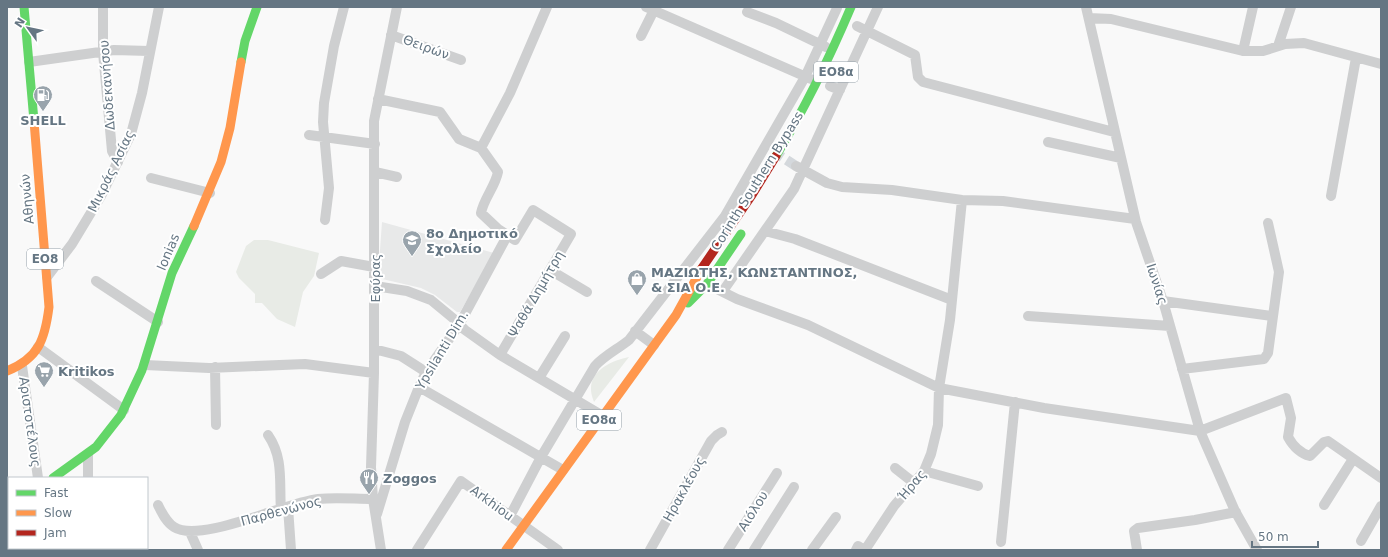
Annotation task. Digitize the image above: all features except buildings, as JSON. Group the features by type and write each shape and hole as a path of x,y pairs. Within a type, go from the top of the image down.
{"main road":[{"name":"Αθηνών","path":"22,366 38,347 45,335 49,307 24,7"},
{"name":"Ionias","path":"54,477 88,454 109,433 135,391 145,365 176,266 210,193 226,147 234,111 244,43 254,8"},
{"name":"Corinth Southern Bypass","path":"676,315 696,276 729,219 769,169 818,82 850,9"},
{"name":"Corinth Southern Bypass","path":"506,550 676,315 707,284 746,227"},
{"path":"7,371 22,366"}],"street":[{"name":"Δωδεκανήσου","path":"103,7 103,52 112,151 118,162"},
{"name":"Μικράς Ασίας","path":"46,277 75,238 101,196 131,134 140,100 159,7"},
{"path":"325,220 329,188 323,122 326,86 344,7"},
{"name":"Εφύρας","path":"381,550 373,498 371,467 375,286 374,121 397,7"},
{"path":"481,148 510,93 547,7"},
{"path":"723,291 794,189 794,165 840,90 878,7"},
{"name":"Ιωνίας","path":"1086,7 1114,132 1136,219 1163,301 1200,430 1236,512 1257,550"},
{"path":"1243,51 1253,7"},
{"path":"1278,46 1291,7"},
{"path":"510,516 541,457 595,366 603,358 619,349 729,219 806,77 836,8 850,9"},
{"path":"641,36 650,9 818,82"},
{"path":"747,12 776,23 833,50"},
{"path":"1089,18 1111,18 1243,51 1263,51 1293,42 1304,43 1381,64"},
{"path":"856,26 915,55 918,77 923,82 1114,132"},
{"name":"Θειρών","path":"391,35 461,60"},
{"path":"29,62 114,50 150,50"},
{"path":"1331,196 1356,58"},
{"path":"829,86 840,90"},
{"path":"378,99 440,112 459,139 481,148 498,172 496,180 482,207 481,213 507,236"},
{"path":"309,135 375,144"},
{"path":"1048,142 1121,158"},
{"path":"794,165 827,183 842,187 892,190 962,200 1003,201 1136,219"},
{"path":"375,172 396,177"},
{"path":"151,178 210,193"},
{"name":"Ήρας","path":"861,549 894,506 924,471 930,460 938,424 939,388 952,300 962,200"},
{"name":"Ψαθά Δημήτρη","path":"500,355 571,234 533,210 514,240 507,236"},
{"path":"1182,369 1264,359 1268,353 1271,341 1272,316 1279,272 1268,223"},
{"path":"765,231 795,238 952,300"},
{"name":"Ypsilanti Dim.","path":"376,516 405,422 426,372 459,325 507,236"},
{"path":"321,274 341,261 374,267"},
{"path":"550,270 586,292"},
{"path":"96,281 158,322"},
{"path":"707,284 738,299 820,331 939,388 1015,402 1200,430 1286,398 1291,418 1288,436 1292,445 1302,454 1310,456 1328,441 1381,478"},
{"path":"375,286 418,294 431,300 459,325 500,355 603,416"},
{"path":"1163,301 1272,316"},
{"path":"1028,316 1170,326"},
{"path":"635,331 654,345"},
{"path":"539,378 565,336"},
{"path":"38,347 124,410"},
{"path":"374,349 401,356 426,372"},
{"path":"145,365 215,368 305,364 374,372"},
{"name":"Αριστοτέλους","path":"22,366 38,477"},
{"path":"215,368 216,425"},
{"path":"419,388 563,470"},
{"path":"1001,542 1015,402"},
{"name":"Ηρακλέους","path":"650,550 711,441 722,432"},
{"path":"268,435 280,462 279,485 285,509 291,550"},
{"path":"88,454 88,477"},
{"path":"1324,505 1353,459"},
{"path":"896,468 914,483"},
{"path":"924,471 978,486"},
{"name":"Αιόλου","path":"728,550 777,473"},
{"name":"Arkhiou","path":"417,550 462,481 551,548"},
{"path":"754,550 794,486"},
{"name":"Παρθενώνος","path":"190,532 244,521 317,499 373,498"},
{"path":"158,505 164,517 174,527 190,532 198,550"},
{"path":"1361,541 1381,506"},
{"path":"1136,550 1134,531 1138,528 1195,520 1236,512"},
{"path":"812,550 836,517"}],"shaded area":[{"path":"382,222 494,253 460,312 457,312 435,295 421,288 378,278"},
{"path":"254,240 268,240 319,253 314,276 303,292 295,327 277,319 262,303 255,303 255,294 239,278 236,272 246,246"},
{"path":"629,357 594,402 591,390 594,377 610,363"}],"tunnel":[{"path":"774,152 796,166"}],"traffic: fast":[{"path":"24,7 34,121"},
{"path":"241,62 245,41 257,7"},
{"path":"776,156 816,83 851,7"},
{"path":"54,477 96,447 121,415 142,370 172,273 194,226"},
{"path":"688,303 707,284 741,234"}],"traffic: slow":[{"path":"194,226 221,162 230,128 241,62"},
{"path":"7,371 26,360 38,346 45,329 49,307 34,121"},
{"path":"506,550 676,315 702,268"}],"traffic: jam":[{"path":"702,268 752,195 776,156"}],"place":[{"name":"SHELL","path":"43,112"},
{"name":"8ο Δημοτικό Σχολείο","path":"412,257"},
{"name":"ΜΑΖΙΩΤΗΣ, ΚΩΝΣΤΑΝΤΙΝΟΣ, & ΣΙΑ Ο.Ε.","path":"637,296"},
{"name":"Kritikos","path":"44,388"},
{"name":"Zoggos","path":"369,495"}]}
